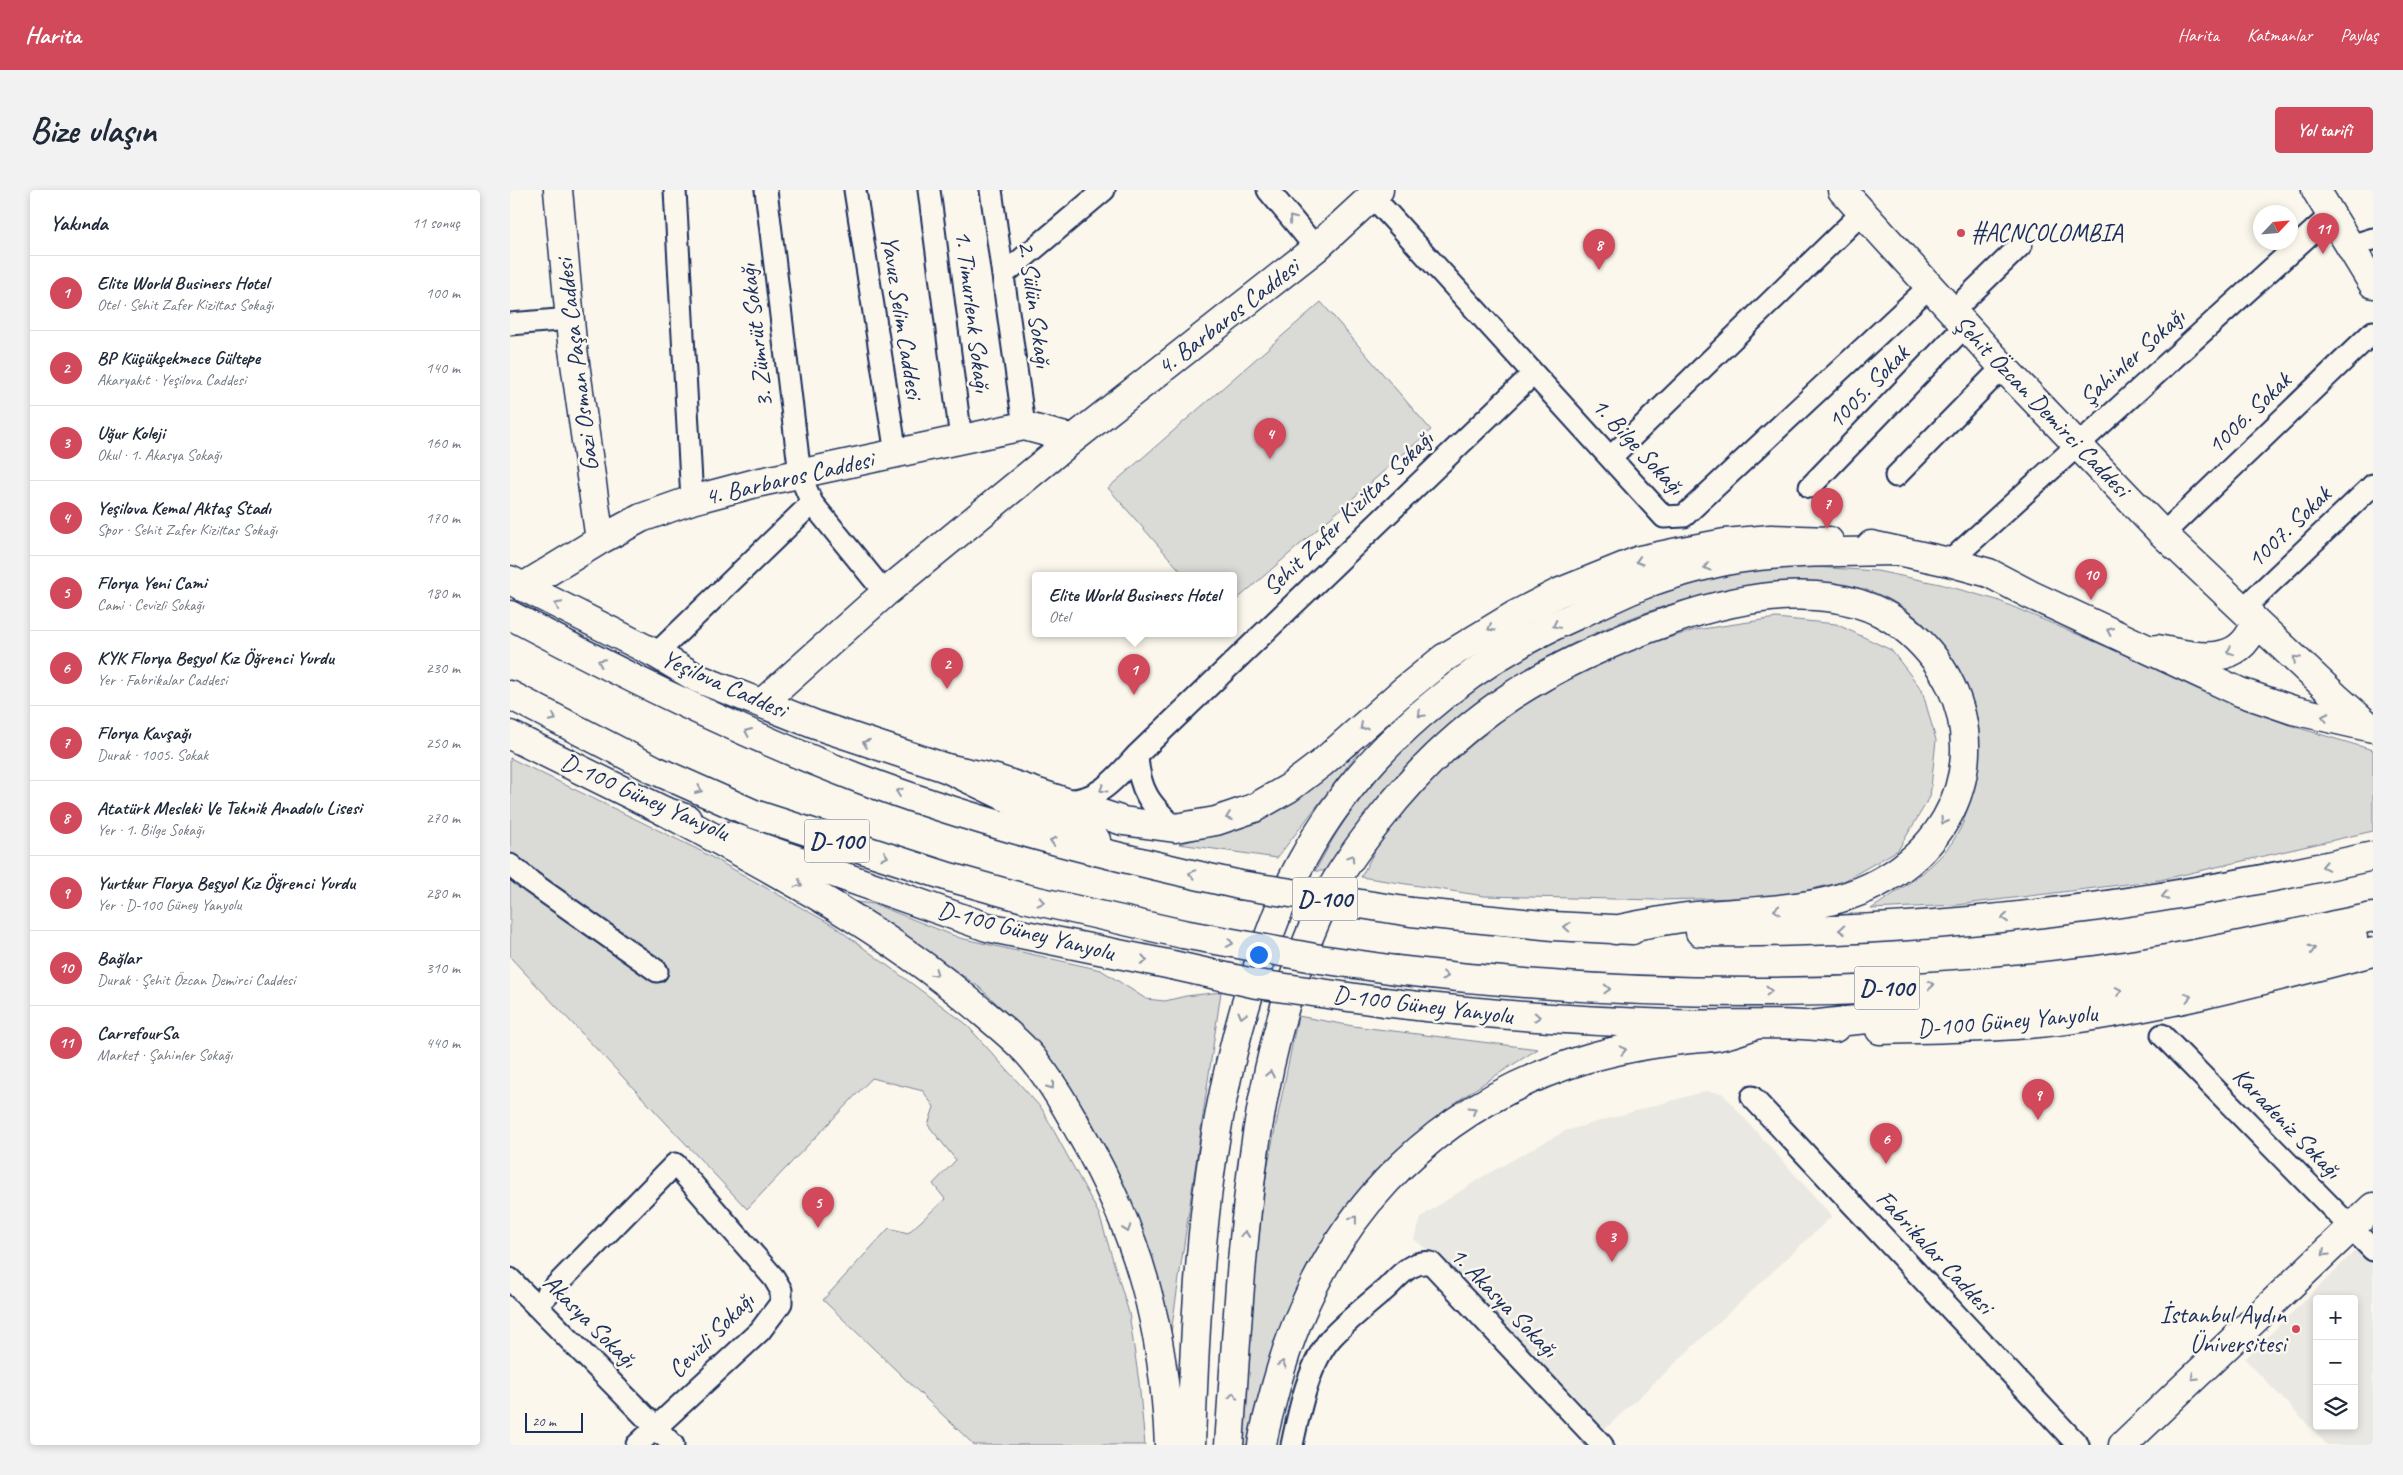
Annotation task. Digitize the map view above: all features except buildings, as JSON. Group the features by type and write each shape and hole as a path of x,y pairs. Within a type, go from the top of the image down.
{"main road":[{"name":"Gazi Osman Paşa Caddesi","path":"558,190 570,319 600,540"},
{"name":"Şehit Özcan Demirci Caddesi","path":"1842,190 2003,367 2078,443 2163,534 2247,611 2336,697 2372,728"},
{"path":"2316,190 2331,215 2361,242 2373,284"},
{"name":"4. Barbaros Caddesi","path":"762,703 885,593 1073,439 1316,248 1376,193"},
{"name":"4. Barbaros Caddesi","path":"516,583 640,518 692,500 756,483 1024,426 1073,439"},
{"path":"946,768 996,779 1124,821 1175,828 1216,821 1254,808 1280,793 1322,763 1402,692 1444,658 1476,637 1558,593 1640,560 1725,543 1771,539 1860,542 1989,573 2240,692 2293,710 2372,728"},
{"path":"1191,1445 1194,1338 1201,1251 1209,1180 1231,1053 1247,998 1288,887 1314,841 1346,794 1425,709 1488,662 1559,623 1646,583 1735,560 1792,554 1894,551"},
{"name":"Yeşilova Caddesi","path":"516,583 656,654 697,678 880,748 946,768"},
{"path":"1230,1445 1239,1296 1252,1169 1273,1058 1286,1005 1308,940 1329,893 1350,858 1400,793 1432,758 1520,689 1593,650 1690,614 1748,600 1794,594 1830,598 1861,604 1887,615 1920,642 1943,670 1956,697 1964,725 1965,752 1964,777 1956,800 1932,841 1913,860 1872,886 1826,904 1668,920 1615,930"},
{"path":"2146,647 2204,658 2220,655 2238,648 2249,638 2254,626 2247,611"},
{"name":"D-100","path":"510,615 687,704 779,746 860,778 1004,827 1134,862 1240,884 1411,912 1615,930 1787,932 1898,927 2018,917 2152,898 2373,856"},
{"name":"D-100","path":"510,695 654,770 754,814 949,877 1024,898 1182,934 1320,959 1485,981 1581,988 1755,992 1871,989 2081,972 2151,961 2373,917"},
{"name":"D-100 Güney Yanyolu","path":"511,735 664,810 759,848 987,927 1079,948 1172,965 1258,984 1451,1011 1586,1021 1810,1025 1861,1030 1984,1027 2066,1020 2215,992 2373,952"},
{"path":"946,768 1084,834 1134,862"},
{"path":"664,810 808,889 896,944 941,977 1028,1053 1068,1110 1092,1152 1125,1223 1143,1274 1160,1346 1165,1378 1169,1445"},
{"path":"1810,1025 2005,1007 2114,992 2280,958 2373,932"},
{"path":"1262,1445 1284,1358 1317,1278 1345,1231 1369,1200 1393,1174 1448,1126 1511,1089 1546,1073 1586,1059 1654,1043 1720,1036 1755,1025"},
{"path":"2123,1445 2373,1208"}],"street":[{"path":"674,190 692,500"},
{"name":"3. Zümrüt Sokağı","path":"766,190 800,475 812,503 885,593"},
{"name":"Yavuz Selim Caddesi","path":"854,190 896,454"},
{"name":"1. Timurlenk Sokağı","path":"929,190 961,439"},
{"name":"2. Sülün Sokağı","path":"991,190 1024,426"},
{"path":"1003,275 1104,190"},
{"path":"1268,190 1316,248"},
{"name":"1. Bilge Sokağı","path":"1376,193 1533,374 1664,517 1684,516 1929,287"},
{"path":"1611,457 1862,212"},
{"name":"Şahinler Sokağı","path":"1949,562 2331,215"},
{"name":"1005. Sokak","path":"1810,487 1959,319 2021,245"},
{"path":"510,324 570,319"},
{"name":"1006. Sokak","path":"2163,534 2373,332"},
{"path":"1896,476 2003,367"},
{"name":"Sehit Zafer Kiziltas Sokağı","path":"1058,800 1076,802 1093,795 1111,784 1137,755 1533,374"},
{"name":"1007. Sokak","path":"2247,611 2373,485"},
{"path":"656,654 812,503"},
{"path":"1137,755 1138,776 1144,794 1175,828"},
{"path":"510,865 531,882 657,971"},
{"name":"Karadeniz Sokağı","path":"2162,1035 2373,1250"},
{"name":"Fabrikalar Caddesi","path":"1752,1097 2078,1445"},
{"name":"Cevizli Sokağı","path":"536,1306 675,1164 774,1278 781,1290 781,1303 760,1331 637,1445"},
{"name":"1. Akasya Sokağı","path":"1292,1445 1316,1363 1331,1338 1405,1270 1422,1261 1431,1263 1602,1445"},
{"name":"Akasya Sokağı","path":"510,1279 673,1445"}],"shaded area":[{"path":"1321,302 1431,430 1237,600 1237,572 1182,572 1108,488"},
{"path":"1799,566 1877,571 1940,584 1997,600 2114,650 2197,689 2289,725 2373,750 2373,831 2160,880 1956,905 1871,909 1921,874 1943,854 1960,829 1967,807 1977,752 1974,717 1958,671 1946,650 1931,631 1893,601 1864,589 1851,587 1818,584 1782,584 1746,587 1711,594 1640,614 1574,643 1522,672 1502,686 1485,702 1330,871 1315,871 1342,825 1386,768 1434,721 1487,679 1546,643 1607,612 1671,589 1735,573"},
{"path":"1776,618 1836,624 1891,650 1922,690 1936,740 1930,797 1898,850 1842,882 1777,897 1658,900 1484,896 1361,877 1379,843 1425,784 1514,710 1611,655 1695,630"},
{"path":"1359,751 1277,858 1179,844 1230,830 1288,800"},
{"path":"510,758 697,849 834,926 965,1023 1042,1109 1099,1214 1129,1313 1139,1382 1145,1445 974,1445 823,1300 889,1228 908,1233 945,1199 933,1184 956,1160 928,1125 934,1107 923,1091 872,1078 747,1209 510,957"},
{"path":"857,902 874,904 960,938 1101,970 1146,999 1165,1001 1186,996 1221,992 1171,1333 1151,1261 1129,1196 1088,1114 1041,1045 979,987"},
{"path":"1298,1016 1353,1026 1538,1049 1436,1117 1398,1149 1365,1183 1340,1220 1330,1239 1250,1445 1243,1445 1252,1296 1267,1169"},
{"path":"1706,1091 1722,1093 1832,1216 1604,1430 1468,1285 1414,1239 1422,1216 1482,1177 1565,1131"},
{"name":"İstanbul Aydın Üniversitesi","path":"2357,1249 2373,1266 2373,1445 2327,1445 2245,1359"}],"place":[{"name":"#ACNCOLOMBIA","path":"1961,233"},
{"name":"CarrefourSa","path":"2323,254"},
{"name":"Atatürk Mesleki Ve Teknik Anadolu Lisesi","path":"1599,270"},
{"name":"Yeşilova Kemal Aktaş Stadı","path":"1270,459"},
{"name":"Florya Kavşağı","path":"1827,529"},
{"name":"Bağlar","path":"2091,600"},
{"name":"BP Küçükçekmece Gültepe","path":"947,689"},
{"name":"Elite World Business Hotel","path":"1134,695"},
{"name":"Yurtkur Florya Beşyol Kız Öğrenci Yurdu","path":"2038,1120"},
{"name":"KYK Florya Beşyol Kız Öğrenci Yurdu","path":"1886,1164"},
{"name":"Florya Yeni Cami","path":"818,1228"},
{"name":"Uğur Koleji","path":"1612,1262"},
{"name":"İstanbul Aydın Üniversitesi","path":"2296,1329"}]}
